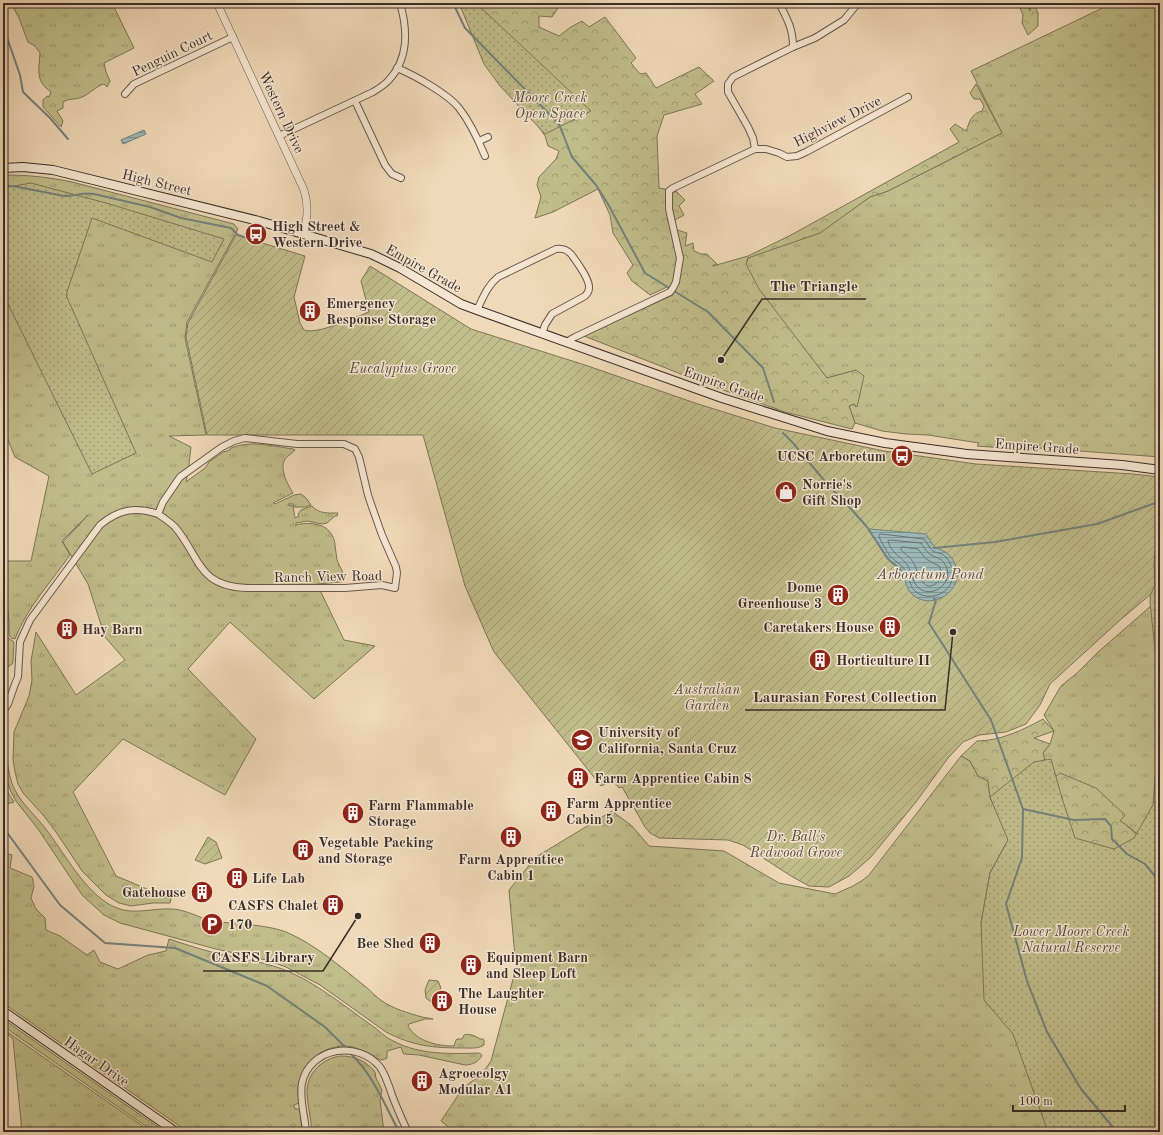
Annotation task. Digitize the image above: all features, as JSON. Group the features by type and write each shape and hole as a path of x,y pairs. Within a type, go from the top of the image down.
{"main road":[{"name":"High Street","path":"3,168 23,167 53,170 281,226 303,234"},
{"name":"Empire Grade","path":"303,234 371,254 400,268 455,300 477,310 728,400 827,431 885,442 968,454 1122,465 1160,470"},
{"name":"Hagar Drive","path":"3,1011 176,1132"}],"street":[{"name":"Western Drive","path":"218,3 306,198 308,204 308,217 303,234"},
{"path":"279,136 355,101 373,92 386,83 397,68 405,50 406,33 400,3"},
{"path":"779,3 792,29 793,47"},
{"path":"755,150 753,138 748,127 728,92 728,84 733,77 793,47 815,38 844,20 858,3"},
{"name":"Penguin Court","path":"124,94 134,84 233,37"},
{"path":"397,68 448,97 458,106 479,141 485,156"},
{"name":"Highview Drive","path":"566,342 670,292 673,288 676,282 680,258 669,209 669,191 680,184 755,150 766,149 787,157 797,156 908,97"},
{"path":"355,101 385,165 392,174 401,178"},
{"path":"479,141 488,137"},
{"path":"477,310 492,282 498,277 562,248 571,254 588,280 589,288 585,296 552,314 542,334"},
{"name":"Ranch View Road","path":"3,712 16,684 18,676 20,642 30,620 100,525 118,513 143,510 158,514 166,519 174,526 203,571 215,580 236,588 323,588 382,585 395,588 396,567 382,535 368,495 359,457 355,449 344,444 297,444 245,438 234,441 222,447 180,477 163,502 158,514"},
{"path":"306,1132 306,1121 301,1094 306,1073 323,1056 331,1052 344,1050 364,1055 379,1067 385,1075 398,1111 408,1132"}],"green space":[{"path":"11,3 112,3 134,48 104,63 110,81 107,87 104,84 98,86 82,97 63,102 63,108 57,111 63,121 61,127 43,107 43,100 47,96 49,97 51,92 42,84 40,79 40,53 35,46 28,42 19,18"},
{"name":"Moore Creek Open Space","path":"459,3 476,3 591,111 545,134 500,86 484,64"},
{"path":"461,3 595,3 560,5 552,17 539,16 539,27 559,36 582,21 589,27 605,17 636,58 631,63 640,74 646,73 656,88 699,67 714,81 695,94 702,104 664,115 657,136 659,188 676,191 685,200 679,206 684,215 675,220 674,229 687,233 685,246 693,243 694,251 701,254 707,254 717,264 713,266 748,256 791,235 959,142 950,129 955,124 966,131 971,118 978,112 982,111 984,106 980,99 974,99 970,93 976,84 1002,133 888,191 870,197 820,233 748,258 746,264 759,289 827,378 856,370 864,376 857,407 854,404 849,406 855,423 852,429 785,412 709,385 584,336 673,295 667,287 650,295 632,281 627,273 633,265 613,233 610,215 598,189 553,212 535,218 541,197 537,185 539,177 556,159 559,151 548,146 545,136 537,124 516,97 507,93 502,86"},
{"path":"1018,3 1034,3 1038,13 1038,26 1028,35 1022,23 1023,15"},
{"path":"1113,3 1160,3 1160,457 999,445 1034,448 1029,450 977,446 979,443 928,435 882,431 855,423 849,406 854,404 856,407 856,370 827,378 761,294 745,266 749,257 819,233 870,197 888,191 1002,133 971,71"},
{"path":"3,175 21,175 72,182 234,224 238,229 187,322 185,338 206,435 169,436 191,447 186,482 205,468 209,462 231,448 246,444 262,444 295,450 285,459 283,463 285,477 293,493 273,503 275,504 294,495 301,494 311,505 305,507 294,507 293,504 288,504 293,506 295,518 299,516 298,514 301,510 312,506 321,512 338,513 337,516 327,523 322,524 307,521 296,523 296,525 309,523 323,526 333,537 337,560 343,573 343,581 317,584 344,640 375,646 314,699 230,622 188,669 256,739 225,795 123,739 73,792 116,876 171,899 170,903 153,903 131,906 119,903 106,895 82,871 44,816 23,793 18,784 15,772 13,759 14,732 29,696 32,680 31,661 36,632 76,695 125,660 105,637 88,584 63,542 88,515 62,541 70,555 32,606 15,639 11,638 9,634 3,561 31,561 49,476 15,457 3,428"},
{"path":"31,183 106,203 224,239 212,262 92,218 66,295 136,453 92,474 3,294 3,188"},
{"path":"236,235 305,256 294,297 300,323 304,330 310,331 327,328 369,312 361,281 370,266 471,329 775,428 884,451 976,464 1160,477 1160,500 1154,563 1155,585 1151,594 1050,684 1040,705 1026,724 1006,732 979,735 963,742 948,758 916,802 870,858 849,876 829,887 809,886 743,845 728,840 659,838 650,833 645,827 622,787 619,788 613,781 601,786 494,652 465,586 423,435 207,435 186,337 188,323"},
{"path":"1158,477 1160,477 1160,712 1150,602"},
{"path":"3,592 7,634 8,638 14,642 13,662 6,671 5,683 7,689 3,700"},
{"path":"1160,598 1160,861 1137,833 1119,821 1125,815 1039,789 1046,763 1043,753 1050,744 1054,731 1044,715 1061,686"},
{"name":"Lower Moore Creek Natural Reserve","path":"1160,714 1160,1132 1048,1132 1013,1034 984,1000 981,923 990,873 1008,840 990,797 1034,762 1051,759 1075,838 1114,849 1134,838 1153,805"},
{"name":"Lower Moore Creek Natural Reserve","path":"1043,719 1054,731 1034,738 1050,744 1043,753 1046,763 1040,789 1060,773 1096,788 1125,815 1120,821 1149,846 1160,1132 985,937 981,923 990,873 1008,840 990,797 988,781 978,776 970,761 961,756 977,741 986,741 1003,737"},
{"path":"961,756 970,761 978,776 988,781 990,797 1009,840 990,873 1059,1132 455,1132 441,1121 463,1088 482,1074 491,1061 516,968 509,890 536,857 612,811 632,826 649,846 724,851 779,883 835,894 853,886 869,875"},
{"path":"6,759 10,778 21,800 45,828 86,884 106,902 117,908 130,911 164,909 180,910 205,919 203,926 219,928 220,922 262,926 286,932 297,937 328,957 387,1004 396,1009 433,1019 425,1019 409,1024 408,1026 412,1031 422,1039 435,1044 454,1046 457,1039 462,1039 464,1035 468,1034 483,1039 484,1045 474,1048 442,1047 423,1045 396,1037 386,1032 320,985 286,967 266,960 216,949 120,923 104,915 83,896 38,829 16,801 6,778"},
{"path":"3,775 7,791 14,802 3,805"},
{"path":"208,837 216,842 222,858 205,864 195,860"},
{"path":"3,853 12,855 10,868 32,877 34,886 31,898 36,909 45,918 46,930 60,936 87,955 94,950 100,962 118,969 148,955 166,951 169,939 215,953 264,963 292,973 333,997 387,1038 403,1046 435,1053 479,1053 482,1055 475,1063 465,1065 419,1055 404,1054 401,1047 387,1051 387,1058 381,1060 353,1047 345,1046 328,1049 320,1053 308,1064 303,1071 298,1085 299,1103 294,1105 295,1109 300,1109 302,1132 188,1132 3,1003"},
{"path":"429,980 438,981 441,988 431,1002 426,998 425,990"},
{"path":"3,1019 165,1132 154,1132 3,1026"},
{"path":"3,1029 151,1132 22,1132 13,1039"},
{"path":"341,1056 360,1060 375,1072 376,1078 382,1090 380,1100 384,1132 312,1132 307,1094 309,1080 316,1068 334,1057"}],"water":[{"path":"144,130 146,134 123,144 121,140"},
{"name":"Arboretum Pond","path":"869,529 926,534 932,544 947,553 955,564 957,573 956,582 952,589 946,595 930,601 921,600 913,595 908,589 900,570 887,558"}],"waterway":[{"path":"453,3 465,28 559,124 572,157 596,185 608,204 645,273 708,312 763,368 774,402"},
{"path":"1028,3 1030,10"},
{"path":"3,26 20,75 23,92 50,118 68,139"},
{"path":"3,185 64,196 87,193 94,194 150,207 181,218 231,228 238,235 251,239"},
{"path":"783,433 867,527 888,559 901,570"},
{"path":"934,548 995,542 1097,524 1158,502"},
{"path":"934,599 936,600 929,623 991,720 1023,809 1022,858 1006,904 1027,981 1047,1032 1081,1089 1117,1132"},
{"path":"1023,809 1074,820 1105,819 1111,826 1112,839 1127,854 1145,864 1154,875 1160,886"},
{"path":"3,827 60,905 105,943 175,948 267,986 325,1027 347,1049"},
{"path":"351,1054 366,1071 399,1132"}],"place":[{"name":"High Street & Western Drive","path":"256,234"},
{"name":"Emergency Response Storage","path":"310,311"},
{"name":"The Triangle","path":"721,360"},
{"name":"UCSC Arboretum","path":"902,456"},
{"name":"Norrie's Gift Shop","path":"786,492"},
{"name":"Dome Greenhouse 3","path":"838,595"},
{"name":"Caretakers House","path":"890,627"},
{"name":"Hay Barn","path":"67,629"},
{"name":"Laurasian Forest Collection","path":"953,632"},
{"name":"Horticulture II","path":"820,660"},
{"name":"University of California, Santa Cruz","path":"582,740"},
{"name":"Farm Apprentice Cabin 8","path":"578,778"},
{"name":"Farm Apprentice Cabin 5","path":"551,811"},
{"name":"Farm Flammable Storage","path":"353,813"},
{"name":"Farm Apprentice Cabin 1","path":"511,837"},
{"name":"Vegetable Packing and Storage","path":"303,850"},
{"name":"Life Lab","path":"237,878"},
{"name":"Gatehouse","path":"202,892"},
{"name":"CASFS Chalet","path":"333,905"},
{"name":"CASFS Library","path":"358,916"},
{"name":"170","path":"212,924"},
{"name":"Bee Shed","path":"430,943"},
{"name":"Equipment Barn and Sleep Loft","path":"471,965"},
{"name":"The Laughter House","path":"442,1001"},
{"name":"Agroecolgy Modular A1","path":"422,1081"}],"park label":[{"name":"Eucalyptus Grove","path":"403,368"},
{"name":"Australian Garden","path":"707,698"},
{"name":"Dr. Ball's Redwood Grove","path":"796,844"}]}
